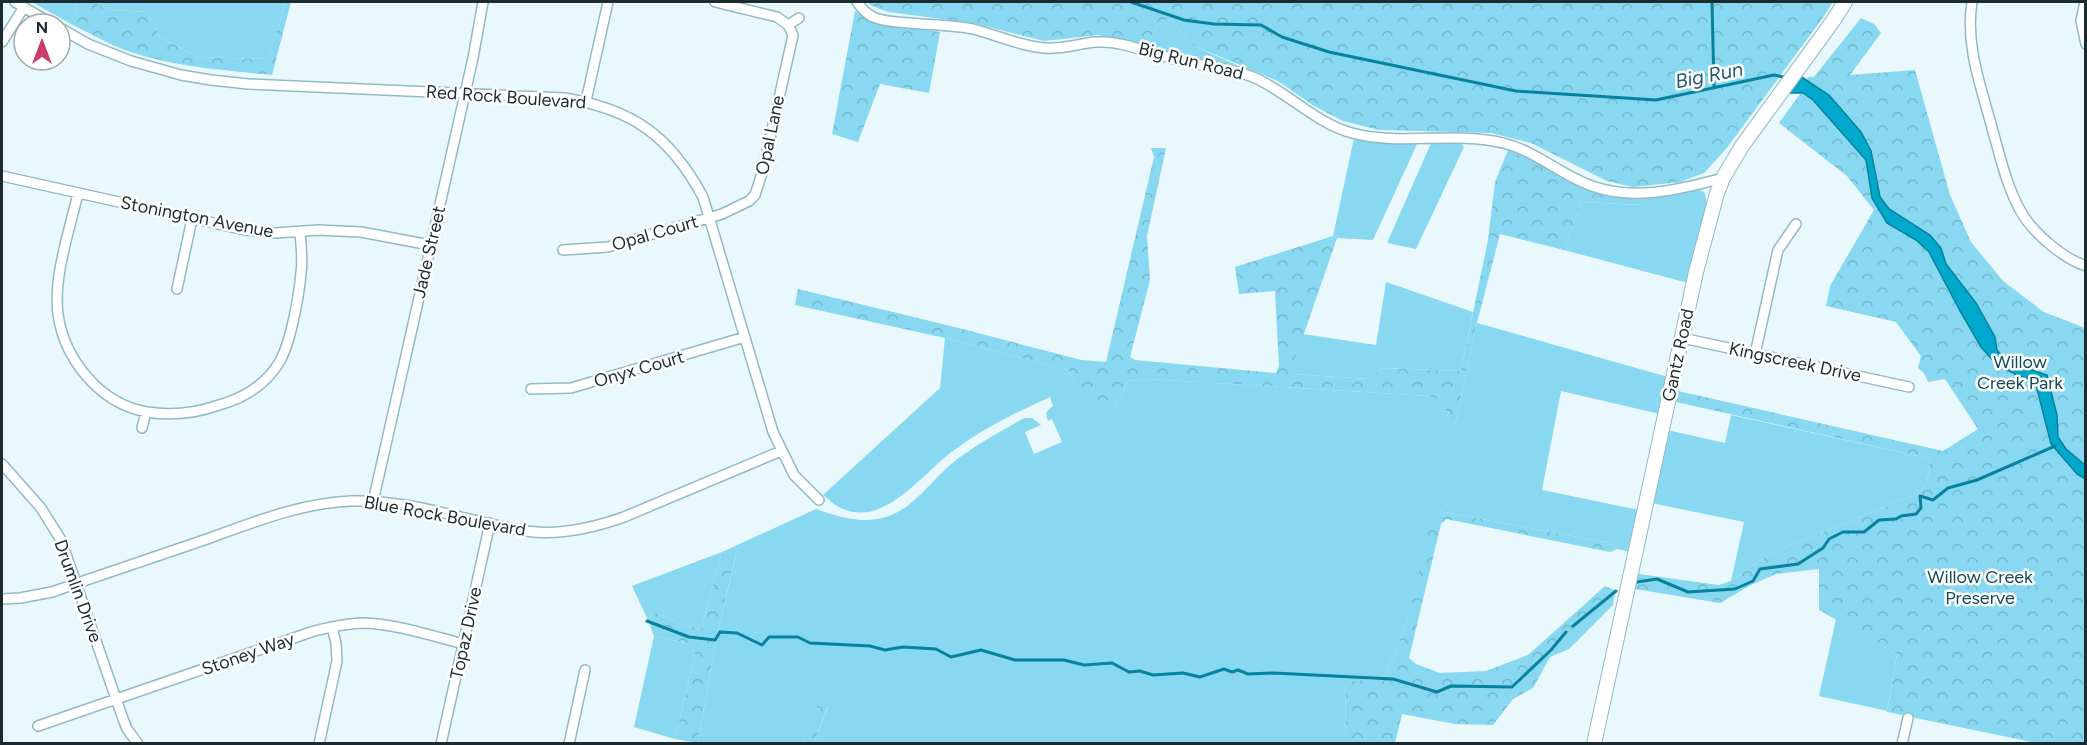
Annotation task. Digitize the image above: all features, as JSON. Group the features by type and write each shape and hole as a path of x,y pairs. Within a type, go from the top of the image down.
{"main road":[{"name":"Gantz Road","path":"1594,744 1704,239 1723,178 1742,146 1845,2"}],"street":[{"path":"15,2 32,12"},
{"name":"Jade Street","path":"373,501 465,93 483,2"},
{"path":"586,101 608,2"},
{"path":"715,2 777,17 788,25 800,18"},
{"name":"Big Run Road","path":"857,2 873,17 890,22 957,27 1046,48 1103,41 1126,45 1189,63 1230,69 1275,87 1338,128 1365,136 1500,142 1521,149 1579,181 1606,190 1626,194 1650,194 1688,188 1723,178"},
{"path":"1972,2 1970,32 1972,54 2006,177 2021,212 2047,243 2085,266"},
{"path":"2085,2 2081,21 2085,44"},
{"path":"2,42 24,7"},
{"name":"Opal Lane","path":"710,217 749,201 759,187 793,34 788,25"},
{"name":"Red Rock Boulevard","path":"72,35 130,61 181,75 211,80 248,84 564,98 608,107 650,130 670,148 689,171 703,197 773,432 794,475 819,500"},
{"name":"Stonington Avenue","path":"2,176 245,230 274,233 339,230 430,245"},
{"path":"78,193 60,273 58,313 62,332 69,351 88,379 115,400 146,412 173,414 199,412 242,397 269,377 288,342 302,272 300,232"},
{"name":"Opal Court","path":"563,250 608,247 710,217"},
{"path":"177,289 192,219"},
{"path":"1755,354 1778,250 1796,224"},
{"name":"Onyx Court","path":"531,389 571,388 745,337"},
{"name":"Kingscreek Drive","path":"1682,338 1908,387"},
{"path":"142,428 146,412"},
{"name":"Blue Rock Boulevard","path":"2,599 52,592 294,509 328,503 373,501 527,531 575,531 600,526 781,451"},
{"name":"Drumlin Drive","path":"2,464 41,508 61,540 127,729 138,744"},
{"name":"Topaz Drive","path":"441,744 490,523"},
{"name":"Stoney Way","path":"38,726 314,631 332,627 349,624 378,625 464,644"},
{"path":"319,744 337,661 332,627"},
{"path":"569,744 585,670"},
{"path":"1902,744 1908,718"}],"green space":[{"path":"32,2 78,2 72,21 72,12 50,12"},
{"path":"78,2 98,2 97,4 111,10 147,12 160,37 198,57 267,59 285,2 291,2 272,75 179,64 143,56 105,41 72,24"},
{"path":"98,2 285,2 267,59 198,57 160,37 147,12 111,10 97,4"},
{"path":"868,2 1833,2 1726,149 1704,173 1680,182 1633,187 1607,181 1531,143 1491,133 1379,130 1343,121 1314,106 1278,81 1192,45 1173,21 1160,20 1146,46 1098,35 1044,41 973,23 888,12"},
{"path":"855,11 874,23 940,32 929,93 880,84 858,142 832,134"},
{"path":"1861,18 1874,24 1881,33 1850,75 1915,70 1950,195 1971,242 2003,281 2044,312 2085,328 2085,743 2037,743 1887,712 1897,654 1819,610 1819,569 1776,574 1720,603 1635,589 1639,574 1719,585 1731,581 1771,553 1919,493 1927,482 1931,459 1676,402 1678,391 1943,451 1978,429 1945,379 1928,382 1924,373 1918,368 1921,356 1896,322 1826,306 1830,286 1874,210 1847,176 1779,123 1808,83 1806,80 1808,77 1814,77"},
{"path":"1160,20 1173,21 1192,45 1237,65 1196,59 1146,46"},
{"path":"1354,138 1418,142 1373,240 1333,236"},
{"path":"1432,141 1460,142 1464,147 1416,249 1387,243"},
{"path":"1151,148 1166,148 1147,236 1150,280 1130,357 1135,360 1276,373 1279,366 1275,291 1239,294 1235,267 1333,236 1337,238 1290,374 1369,379 1382,368 1461,371 1488,240 1495,182 1508,150 1605,191 1644,197 1643,205 1581,202 1564,250 1500,234 1477,323 1455,424 1450,421 1442,400 1428,396 1151,379 1128,381 1113,411 1100,412 1075,386 1068,370 945,338 795,305 798,289 1081,360 1106,362 1154,157"},
{"path":"1700,190 1705,193 1707,205 1688,283 1564,250 1581,202 1642,205 1644,197"},
{"path":"1386,282 1473,312 1461,371 1382,368 1369,379 1290,374 1303,334 1376,345"},
{"path":"1477,323 1668,377 1660,414 1561,391 1542,490 1639,510 1631,552 1617,549 1610,543 1438,511 1408,619 1388,670 1382,679 1346,681 1345,743 814,743 828,707 820,703 803,743 698,743 716,639 736,555 722,552 816,509 841,517 865,520 888,516 900,511 959,458 1024,418 1032,418 1041,425 1025,432 1034,454 1062,442 1052,419 1048,421 1046,414 1053,406 1050,397 1002,420 968,440 902,495 886,505 871,511 854,512 837,506 823,495 940,388 945,338 1068,370 1075,386 1113,411 1128,381 1151,379 1428,396 1442,399 1450,421 1455,424"},
{"path":"1731,415 1931,459 1927,482 1919,493 1771,553 1731,581 1744,522 1651,503 1667,430 1725,443"},
{"path":"1438,511 1610,543 1617,549 1610,552 1446,519 1441,524 1409,658 1416,664 1440,673 1486,671 1528,655 1605,586 1615,590 1613,605 1569,649 1550,657 1533,688 1513,699 1493,725 1455,724 1402,714 1395,743 1345,743 1346,681 1382,679 1388,670 1408,619 1433,512"},
{"path":"1908,527 1933,721 1887,711 1904,697"},
{"path":"722,552 701,629 684,625 655,612 647,618 632,586"},
{"path":"722,552 736,554 716,639 698,743 675,739 695,654 690,644 654,636 647,618 655,612 684,625 701,629"},
{"path":"1836,619 1897,654 1887,711 1819,696"},
{"path":"654,636 690,644 695,654 675,739 634,727"},
{"path":"819,703 828,706 814,743 803,743"}],"shaded area":[{"path":"1797,74 1829,95 1861,132 1871,151 1880,197 1889,209 1930,235 1941,248 1946,264 1976,303 1995,337 1997,350 2007,362 2047,375 2057,415 2058,437 2066,449 2085,465 2085,479 2077,474 2051,444 2035,381 1997,365 1981,347 1929,252 1916,240 1887,223 1872,198 1866,160 1813,100 1803,93 1790,93 1786,88"}],"waterway":[{"name":"Big Run","path":"1131,2 1184,20 1214,24 1261,25 1282,37 1329,52 1516,91 1656,100 1774,75 1788,78"},
{"path":"1712,2 1714,88"},
{"path":"1637,582 1657,579 1688,592 1735,589 1753,581 1760,569 1798,564 1823,548 1829,539 1843,532 1864,532 1879,520 1916,514 1921,508 1920,496 1933,500 1948,488 1977,480 2055,446"},
{"path":"1573,626 1616,591"},
{"path":"647,621 689,637 715,640 720,632 737,633 762,645 769,637 798,637 810,643 870,646 885,650 903,647 936,649 951,657 981,650 1015,660 1064,660 1084,665 1112,663 1129,672 1140,671 1153,675 1183,673 1200,677 1224,669 1232,672 1238,670 1248,674 1274,673 1393,679 1437,692 1451,686 1512,687 1551,650 1566,632"}],"park label":[{"name":"Willow Creek Park","path":"2020,372"},
{"name":"Willow Creek Preserve","path":"1980,587"}]}
